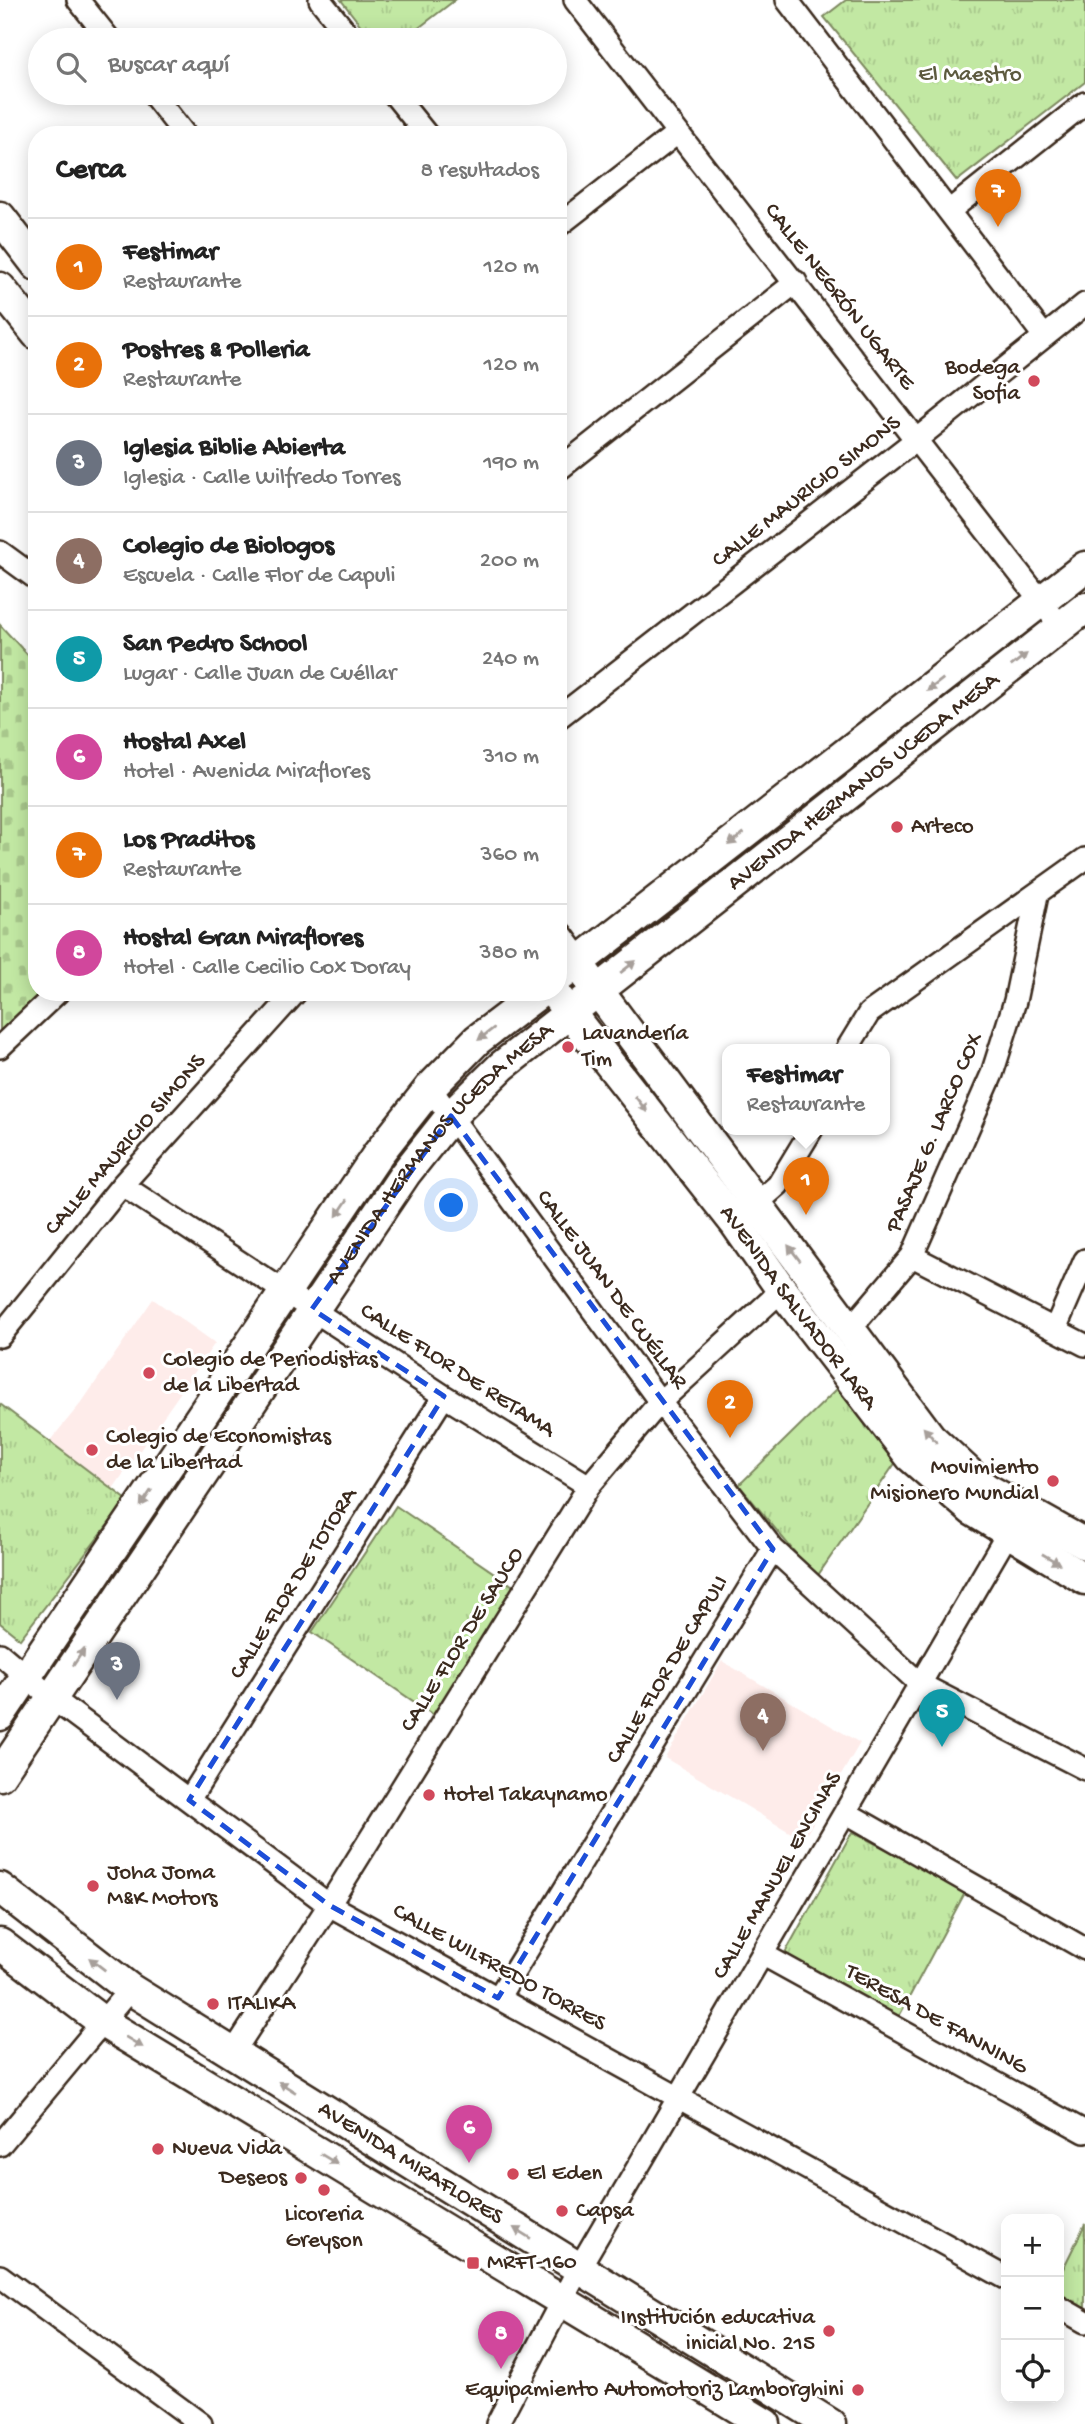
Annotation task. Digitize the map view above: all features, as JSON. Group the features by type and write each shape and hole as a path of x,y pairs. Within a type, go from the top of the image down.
{"street":[{"path":"78,0 100,28"},
{"path":"320,0 342,28"},
{"name":"CALLE NEGRÓN UGARTE","path":"575,0 1062,626"},
{"path":"797,4 1044,336"},
{"path":"949,211 1085,103"},
{"path":"161,105 178,126"},
{"path":"403,105 420,126"},
{"path":"567,219 677,134"},
{"path":"0,217 28,253"},
{"path":"0,280 28,263"},
{"path":"567,463 796,282"},
{"path":"0,288 28,323"},
{"name":"CALLE MAURICIO SIMONS","path":"567,711 918,439 1085,304"},
{"path":"0,552 28,572"},
{"name":"AVENIDA HERMANOS UCEDA MESA","path":"568,970 1085,567"},
{"name":"AVENIDA HERMANOS UCEDA MESA","path":"567,1001 598,990 1085,608"},
{"path":"772,811 793,838"},
{"path":"850,1044 869,1013 1085,859"},
{"name":"PASAJE G. LARCO COX","path":"850,1329 912,1256 992,1074 1015,1001 1037,895"},
{"name":"AVENIDA SALVADOR LARA","path":"568,970 598,990 746,1213 782,1290 911,1457 972,1510 1085,1544"},
{"path":"0,1047 49,1001"},
{"name":"CALLE MAURICIO SIMONS","path":"5,1320 288,1001"},
{"name":"AVENIDA HERMANOS UCEDA MESA","path":"0,1714 378,1154 430,1088 477,1040 528,1001"},
{"name":"AVENIDA HERMANOS UCEDA MESA","path":"0,1775 405,1174 451,1116 561,1003"},
{"name":"AVENIDA SALVADOR LARA","path":"561,1003 850,1329 930,1437 985,1488 1014,1522 1085,1579"},
{"name":"CALLE JUAN DE CUÉLLAR","path":"430,1088 660,1402 773,1549 920,1684 1085,1769"},
{"path":"746,1213 778,1185 808,1135"},
{"name":"CALLE FLOR DE RETAMA","path":"122,1185 444,1396 589,1486"},
{"path":"912,1256 1085,1345"},
{"path":"1055,1329 1085,1260"},
{"name":"CALLE FLOR DE SAUCO","path":"233,2053 330,1905 589,1486 660,1402 782,1290"},
{"name":"CALLE FLOR DE TOTORA","path":"189,1800 444,1396"},
{"name":"CALLE MANUEL ENCINAS","path":"497,2424 579,2268 1014,1522"},
{"name":"CALLE FLOR DE CAPULI","path":"498,1998 773,1549"},
{"name":"CALLE WILFREDO TORRES","path":"0,1654 52,1698 330,1905 1004,2277"},
{"path":"845,1812 1085,1949"},
{"name":"AVENIDA MIRAFLORES","path":"0,1888 130,1990 830,2424"},
{"name":"AVENIDA MIRAFLORES","path":"0,1944 104,2023 765,2424"},
{"name":"TERESA DE FANNING","path":"762,1954 1085,2132"},
{"path":"0,2144 130,1990"},
{"path":"0,2276 201,2424"},
{"path":"1064,2310 1085,2322"}],"highlighted area":[{"path":"451,1116 773,1549 498,1998 329,1905 189,1800 444,1396 312,1309"}],"shaded area":[{"name":"Colegio de Periodistas de la Libertad","path":"153,1299 215,1343 110,1493 48,1443 82,1402"},
{"path":"722,1661 860,1743 803,1840 665,1758"}],"green space":[{"path":"341,0 455,0 419,28 363,28"},
{"name":"El Maestro","path":"846,0 1085,0 1085,82 957,181 824,17"},
{"path":"0,625 28,655 28,1001 49,1001 0,1047"},
{"path":"839,1387 898,1459 816,1578 739,1485"},
{"path":"0,1404 127,1500 20,1639 0,1623"},
{"path":"396,1506 519,1590 435,1716 312,1632"},
{"path":"852,1832 967,1889 896,2022 785,1953"},
{"path":"1085,2224 1085,2323 1064,2310 1064,2267"}],"place":[{"name":"Los Praditos","path":"998,227"},
{"name":"Bodega Sofia","path":"1034,381"},
{"name":"Arteco","path":"897,827"},
{"name":"Lavandería Tim","path":"568,1047"},
{"name":"Festimar","path":"806,1215"},
{"name":"Colegio de Periodistas de la Libertad","path":"149,1373"},
{"name":"Postres & Polleria","path":"730,1438"},
{"name":"Colegio de Economistas de la Libertad","path":"92,1450"},
{"name":"Movimiento Misionero Mundial","path":"1053,1481"},
{"name":"Iglesia Biblie Abierta","path":"117,1700"},
{"name":"San Pedro School","path":"942,1747"},
{"name":"Colegio de Biologos","path":"763,1751"},
{"name":"Hotel Takaynamo","path":"429,1795"},
{"name":"Joha Joma M&K Motors","path":"93,1886"},
{"name":"ITALIKA","path":"213,2004"},
{"name":"Nueva Vida","path":"158,2149"},
{"name":"Hostal Axel","path":"469,2163"},
{"name":"El Eden","path":"513,2174"},
{"name":"Deseos","path":"301,2178"},
{"name":"Licoreria Greyson","path":"324,2190"},
{"name":"Capsa","path":"562,2211"},
{"name":"MRFT-160","path":"473,2263"},
{"name":"Institución educativa inicial No. 215","path":"829,2331"},
{"name":"Hostal Gran Miraflores","path":"501,2369"},
{"name":"Equipamiento Automotoriz Lamborghini","path":"858,2390"}]}
